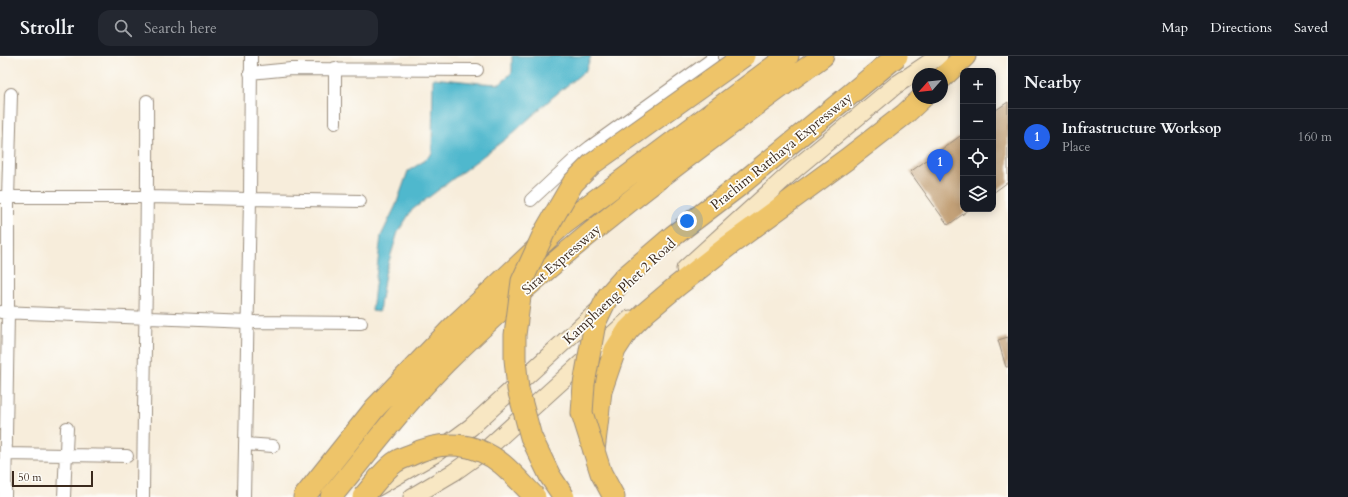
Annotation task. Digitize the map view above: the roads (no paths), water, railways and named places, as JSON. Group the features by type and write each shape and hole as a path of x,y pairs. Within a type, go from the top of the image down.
{"highway":[{"path":"564,497 550,476 531,437 518,389 515,359 515,335 522,281 544,233 573,183 592,164 744,56"},
{"name":"Sirat Expressway","path":"304,497 380,402 454,326 561,226 788,56"},
{"name":"Sirat Expressway","path":"331,497 388,426 445,364 494,317 576,245 640,193 823,56"},
{"name":"Prachim Ratthaya Expressway","path":"614,497 601,473 582,413 584,384 595,323 608,296 625,277 663,244 740,185 897,56"},
{"path":"948,72 965,56"},
{"path":"594,451 601,391 615,350 628,330 645,313 688,277 853,155 906,114 916,104"},
{"path":"363,497 376,481 395,463 425,448 449,444 461,445 485,453 501,463 535,497"}],"main road":[{"name":"Kamphaeng Phet 2 Road","path":"360,497 433,455 471,427 780,143 887,56"},
{"name":"Kamphaeng Phet 2 Road","path":"412,497 454,472 488,447 795,168 896,85 939,56"}],"street":[{"path":"244,497 250,199 250,56"},
{"path":"531,200 581,154 708,62 712,59 712,56"},
{"path":"250,73 291,69 335,68 477,70"},
{"path":"335,68 335,123"},
{"path":"5,497 4,197 10,94"},
{"path":"143,497 144,319 148,198 147,100"},
{"path":"4,197 360,201"},
{"path":"4,312 144,319 361,323"},
{"path":"64,497 67,428"},
{"path":"245,444 273,446"},
{"path":"6,454 127,456"}],"water":[{"path":"512,56 591,56 586,70 512,134 412,210 398,232 385,274 379,312 372,311 381,236 396,205 408,171 424,161 432,153 433,78 500,84 512,72"}],"place":[{"name":"Infrastructure Worksop","path":"940,182"}]}
